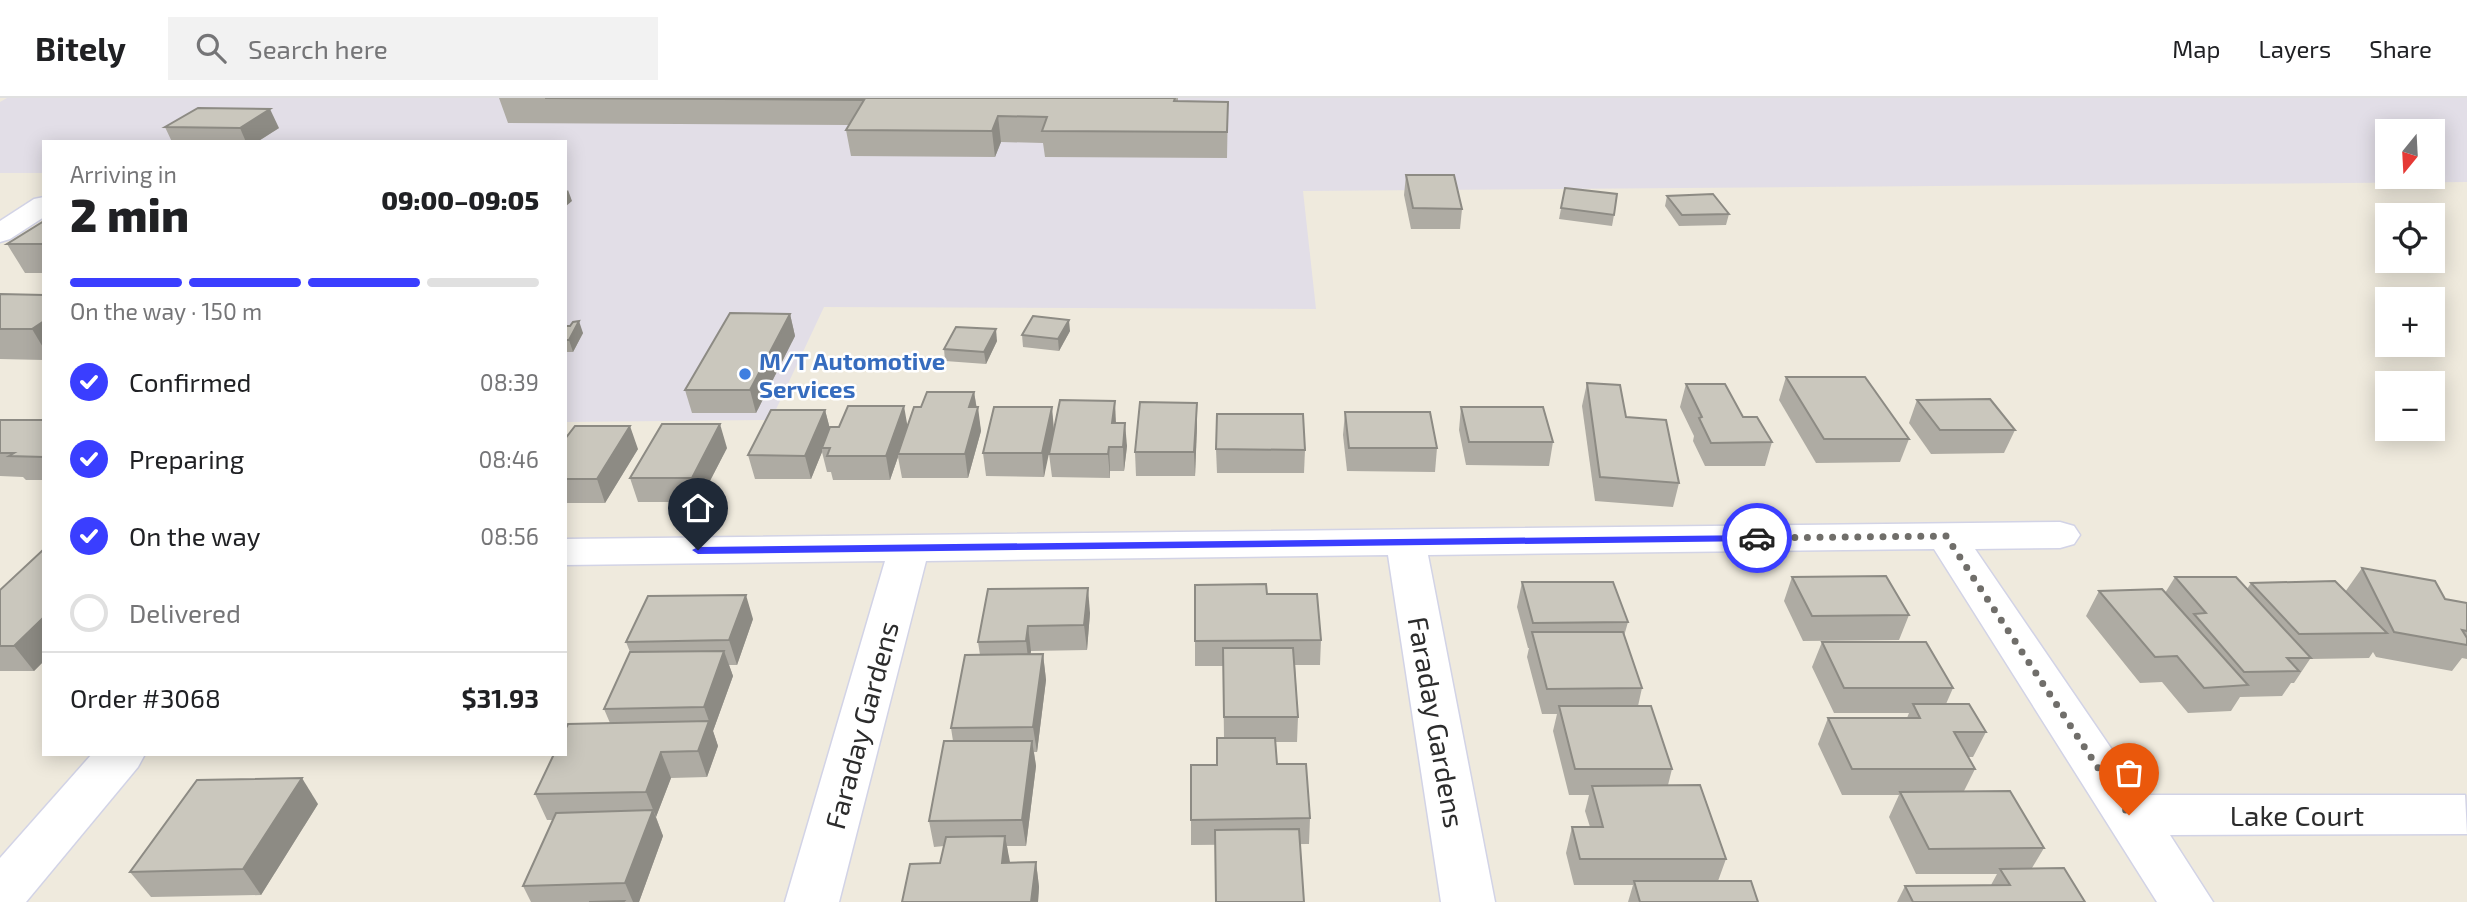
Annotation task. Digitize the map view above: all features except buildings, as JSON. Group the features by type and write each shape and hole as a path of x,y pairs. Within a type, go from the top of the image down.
{"street":[{"path":"0,233 42,206"},
{"path":"567,552 2060,534"},
{"path":"1946,536 2186,902"},
{"name":"Faraday Gardens","path":"1406,543 1468,902"},
{"name":"Faraday Gardens","path":"812,902 909,548"},
{"path":"0,895 119,756"},
{"name":"Lake Court","path":"2129,815 2465,814"}],"shaded area":[{"path":"7,98 2467,98 2467,182 2445,182 2445,119 2375,119 2375,183 1303,191 1316,309 824,307 771,420 567,422 567,140 42,140 42,173 0,173 0,102"}],"way so far":[{"path":"1757,538 1946,536 2129,815"}],"place":[{"name":"M/T Automotive Services","path":"745,374"}],"route":[{"path":"698,550 1757,538"}]}
